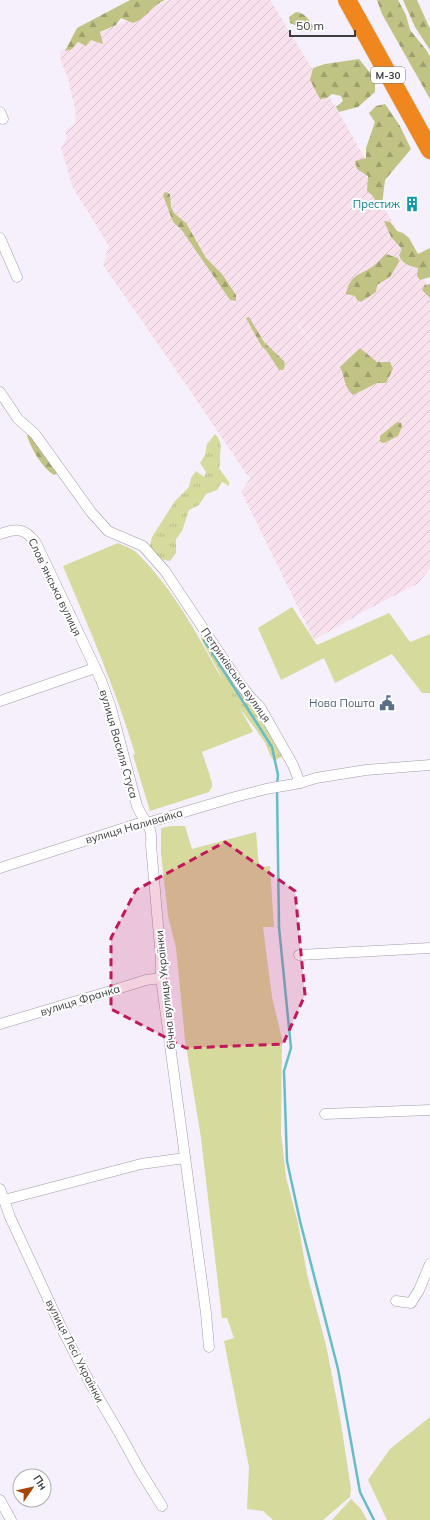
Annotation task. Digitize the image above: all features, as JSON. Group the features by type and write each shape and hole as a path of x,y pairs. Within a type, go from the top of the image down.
{"highway":[{"name":"М-30","path":"346,0 430,150"}],"street":[{"path":"0,238 17,277"},
{"name":"Петриківська вулиця","path":"0,392 18,419 35,434 91,512 108,530 143,546 165,571 240,684 260,707 293,765 300,783"},
{"name":"Словʼянська вулиця","path":"0,534 20,530 30,535 36,543 95,668"},
{"path":"0,701 95,668"},
{"name":"вулиця Василя Стуса","path":"95,668 111,708 137,806 141,817 147,823"},
{"name":"вулиця Наливайка","path":"0,868 137,824 147,823 235,797 300,783 316,778 366,770 430,765"},
{"path":"0,872 147,823"},
{"name":"бічна вулиця Українки","path":"147,823 152,833 151,845 161,959 161,978 209,1347"},
{"path":"299,955 430,948"},
{"name":"вулиця Франка","path":"0,1024 146,980 161,978"},
{"path":"325,1114 430,1110"},
{"path":"4,1200 141,1164 185,1158"},
{"name":"вулиця Лесі Українки","path":"0,1190 16,1231 62,1329 90,1383 162,1506"},
{"path":"396,1301 411,1302 419,1290 430,1264"},
{"path":"0,1500 11,1520"}],"highlighted area":[{"path":"225,842 295,891 305,995 283,1044 186,1048 111,1009 111,938 136,890"}],"shaded area":[{"path":"169,0 270,0 335,106 366,160 360,164 416,265 402,273 416,266 430,290 430,569 417,584 314,640 241,491 250,479 103,265 109,246 73,188 61,148 66,139 66,130 75,123 76,113 68,78 61,61 60,52","holes":["295,321 299,325 319,355"]}],"green space":[{"path":"130,0 165,0 156,5 138,21 133,23 121,18 116,25 100,32 103,44 91,40 86,46 78,42 72,49 65,51 77,28"},
{"path":"377,0 398,0 406,15 410,30 427,51 430,57 430,99 382,14"},
{"path":"403,0 417,0 430,29 430,50 415,27"},
{"path":"296,12 304,15 308,19 313,27 311,31 290,23 289,17"},
{"path":"359,59 375,79 375,92 358,107 339,112 336,107 343,101 341,96 332,94 327,98 320,99 310,80 313,68 325,64"},
{"path":"385,104 400,126 411,149 385,180 382,205 377,204 373,196 367,191 368,176 357,169 355,161 366,158 366,148 375,122 369,113 376,106"},
{"path":"165,192 170,194 171,207 175,214 186,223 206,258 222,274 236,295 236,301 230,300 181,229 173,222 163,195"},
{"path":"384,221 390,222 397,231 403,233 409,238 418,254 430,248 430,277 420,280 417,276 418,268 402,261 399,255 402,249 391,237"},
{"path":"386,254 398,258 399,262 390,277 377,285 376,292 361,302 357,300 355,296 346,294 352,279 374,266"},
{"path":"430,284 430,298 422,290 425,285"},
{"path":"249,317 264,342 284,361 285,366 283,370 279,370 266,350 262,347 246,318"},
{"path":"360,348 377,362 390,362 393,369 386,383 377,383 353,395 346,386 340,367"},
{"path":"397,422 401,423 402,427 398,436 384,443 380,442 380,436"},
{"path":"29,434 59,473 54,475 41,463 29,441 27,436"},
{"path":"215,434 219,439 221,449 219,468 229,482 229,486 222,482 217,490 206,494 199,505 189,510 182,531 176,539 176,553 170,561 155,558 149,549 152,537 175,501 189,487 191,478 196,471 204,477 206,472 200,463 205,455 207,444"},
{"path":"118,543 137,553 162,581 194,629 253,732 202,752 212,782 212,787 209,792 150,811 133,755 135,754 128,730 102,659 63,566"},
{"path":"292,607 317,645 389,613 410,642 430,634 430,693 422,693 392,654 335,683 324,658 281,680 258,628"},
{"path":"203,635 284,748 281,757 274,761 266,744 228,693 219,672 201,639"},
{"path":"185,826 192,849 256,832 259,867 270,866 274,927 263,927 272,997 282,1039 281,1133 286,1177 298,1223 307,1274 326,1345 340,1417 351,1489 350,1497 323,1520 273,1520 263,1511 247,1509 249,1467 224,1341 234,1338 227,1318 222,1318 201,1138 185,1040 176,948 168,916 161,853 161,828"},
{"path":"430,1417 430,1520 387,1520 368,1480 390,1449"},
{"path":"351,1499 361,1509 367,1520 332,1520"}],"waterway":[{"path":"204,640 272,747 278,775 277,785"},
{"path":"277,790 279,927 291,1048 284,1071 287,1161 300,1221 338,1369 360,1492 374,1520"}],"place":[{"name":"Престиж","path":"412,204"},
{"name":"Нова Пошта","path":"387,703"}]}
